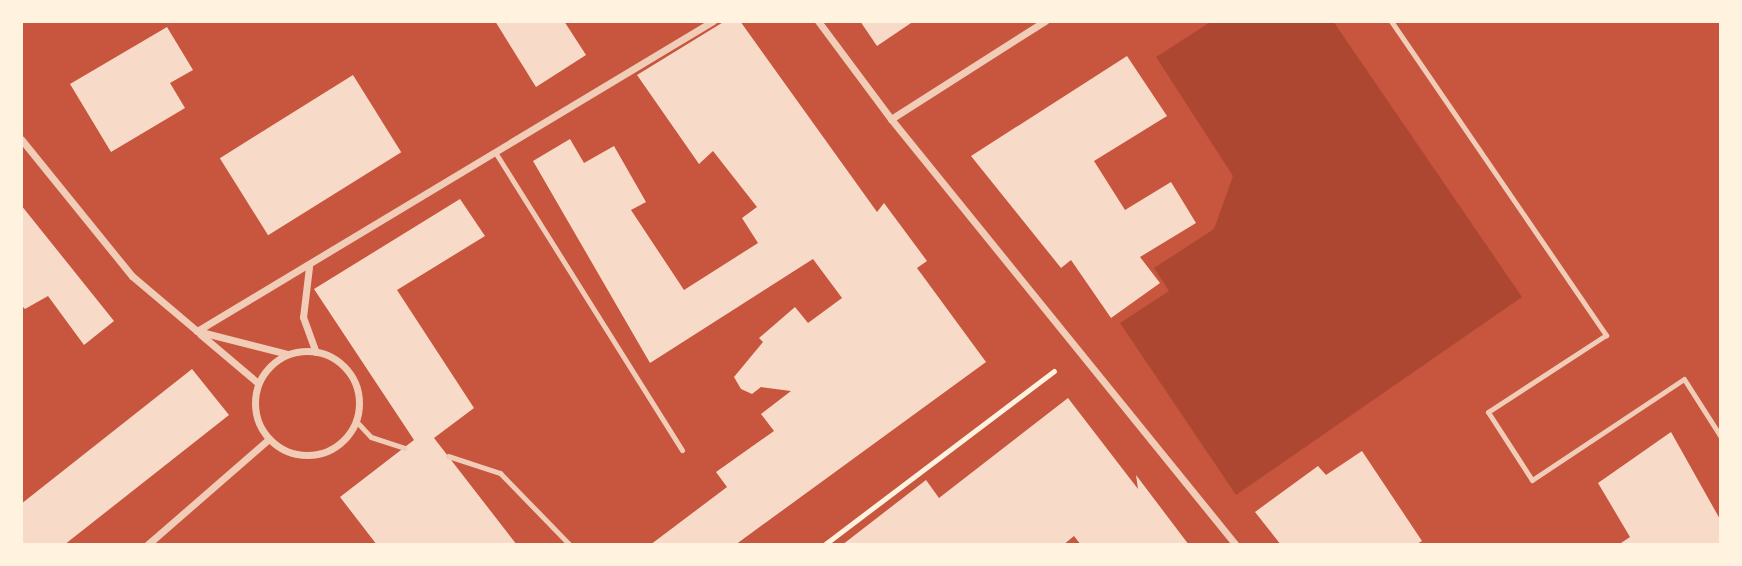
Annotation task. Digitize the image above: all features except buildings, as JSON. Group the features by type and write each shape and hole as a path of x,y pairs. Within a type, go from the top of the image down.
{"street":[{"path":"197,331 309,267 713,21"},
{"path":"818,21 891,119 1236,545"},
{"path":"891,119 1045,21"},
{"path":"21,139 23,149 132,276 258,383"},
{"path":"309,267 303,317 316,352"},
{"path":"197,331 288,354 316,352 331,357 352,378 358,401 355,420 347,437 319,455 287,452 269,439 256,416 258,383 266,371 288,354"},
{"path":"147,545 269,439"}],"lane":[{"path":"1391,21 1606,335 1488,412 1532,480 1684,379 1721,438"},
{"path":"495,152 682,450"},
{"path":"355,420 371,436 404,448"},
{"path":"448,456 500,473 570,545"}],"path":[{"path":"824,545 1080,352"}],"shaded area":[{"path":"1212,21 1333,21 1522,297 1236,495 1120,323 1169,291 1154,268 1214,229 1233,176 1156,57"}]}
